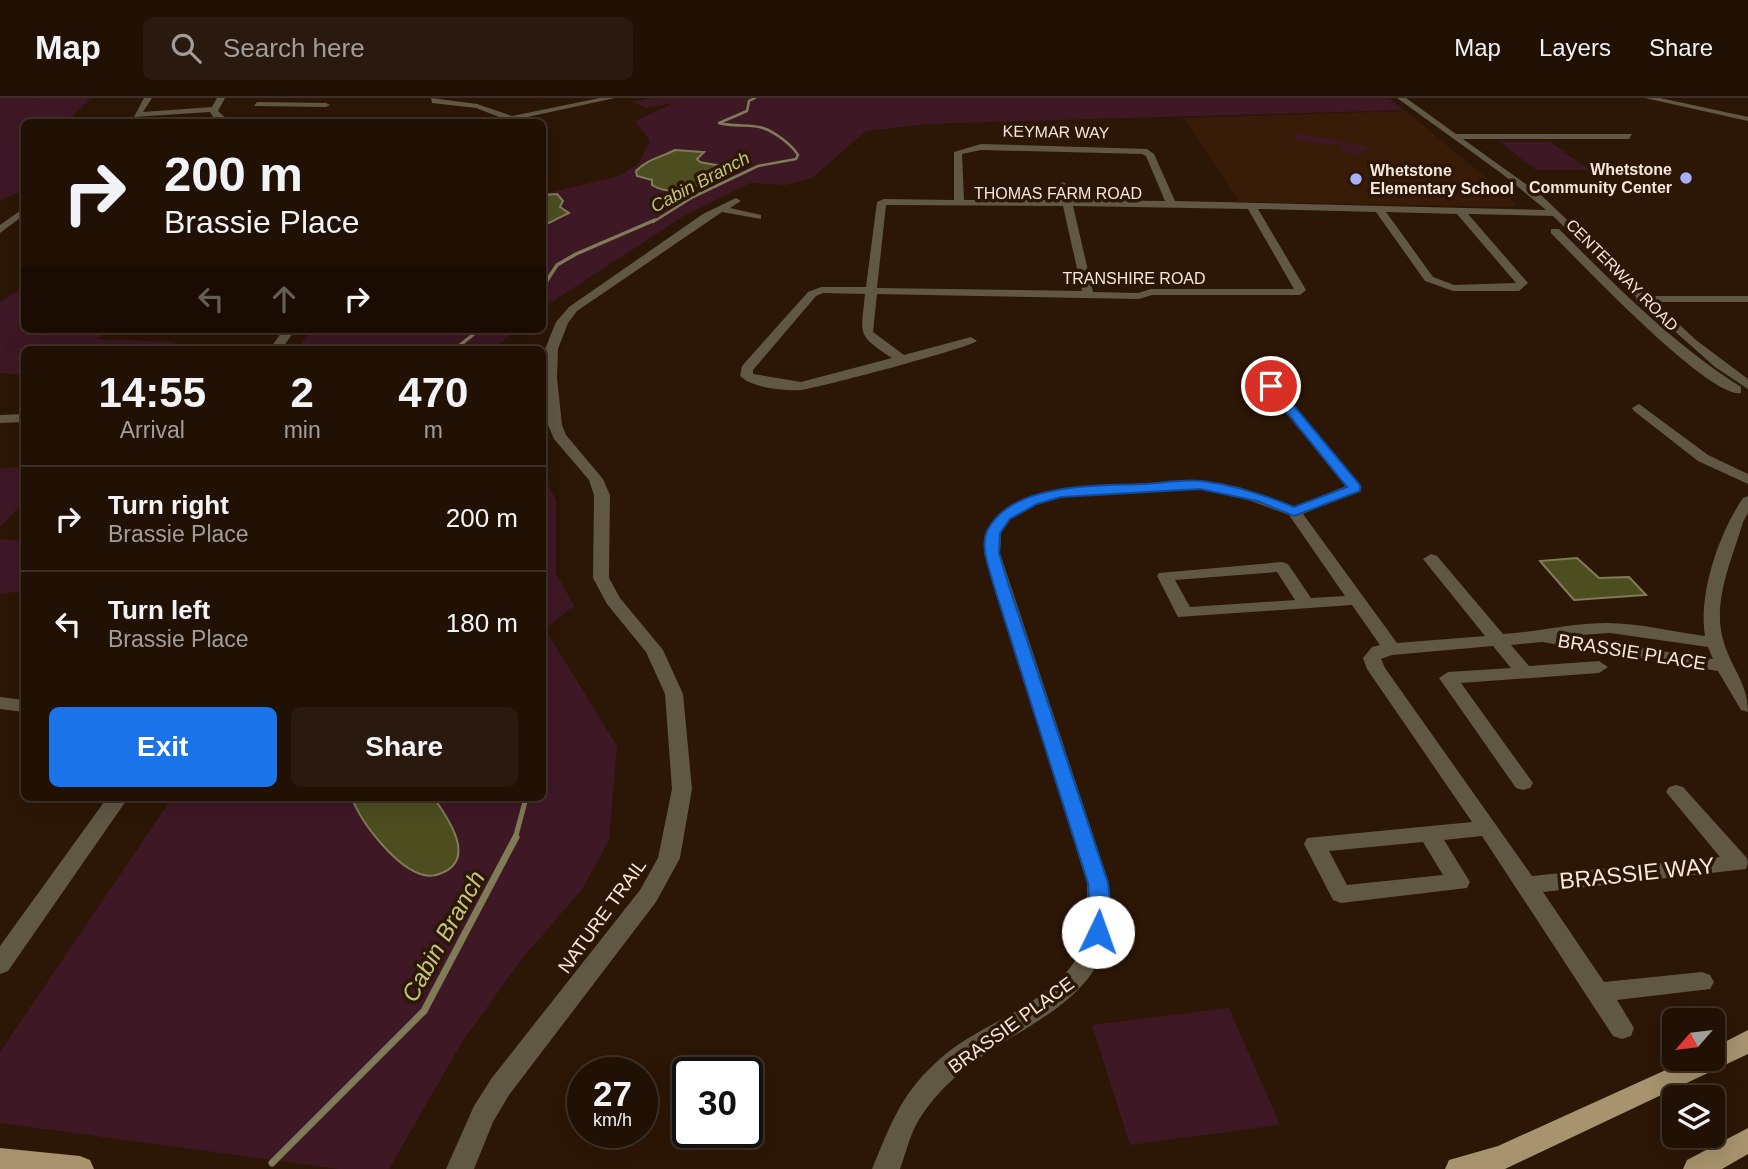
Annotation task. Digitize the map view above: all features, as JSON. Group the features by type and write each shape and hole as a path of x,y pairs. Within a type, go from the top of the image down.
{"main road":[{"path":"1459,1169 1501,1158 1718,1058 1748,1041"},
{"path":"1697,1169 1748,1140"},
{"path":"0,1161 80,1169"}],"street":[{"path":"148,98 137,115 215,109"},
{"path":"220,119 215,109 221,98"},
{"path":"435,98 435,101 463,101 512,119 611,98"},
{"name":"CENTERWAY ROAD","path":"1401,98 1491,163 1501,166 1646,302 1707,356 1748,385"},
{"name":"CENTERWAY ROAD","path":"1413,98 1460,134 1456,136"},
{"path":"1649,98 1748,119"},
{"path":"1661,102 1679,98"},
{"path":"257,104 327,102"},
{"path":"313,119 327,102"},
{"path":"1456,136 1629,136"},
{"name":"KEYMAR WAY","path":"959,202 958,152 970,148 1007,147 1144,151 1150,154 1171,204"},
{"name":"CENTERWAY ROAD","path":"1491,163 1488,167 1666,340 1703,370 1748,396"},
{"path":"1063,185 1088,295"},
{"name":"THOMAS FARM ROAD","path":"885,204 959,202 1219,210 1234,207"},
{"path":"885,204 867,332 870,338 903,360"},
{"name":"THOMAS FARM ROAD","path":"885,204 1171,204 1554,213"},
{"name":"NATURE TRAIL","path":"460,1169 483,1115 500,1087 648,896 669,858 682,789 674,694 654,650 613,600 601,578 603,495 596,479 559,436 555,425 550,350 554,334 560,322 573,309 728,205 757,217"},
{"name":"TRANSHIRE ROAD","path":"971,341 801,386 756,381 746,376 747,369 812,293 828,289 1139,296 1151,292 1296,293 1300,290 1252,207"},
{"path":"1380,210 1429,279 1453,288 1519,288 1522,283 1460,211"},
{"path":"0,230 21,213"},
{"path":"1626,301 1748,302"},
{"path":"1271,386 1355,488 1294,512 1392,649"},
{"path":"1639,408 1703,458 1748,481"},
{"path":"0,419 21,418"},
{"name":"BRASSIE PLACE","path":"886,1169 910,1111 957,1060 1045,1006 1075,982 1092,957 1098,932 1101,910 1098,883 992,553 993,533 1005,516 1032,501 1060,493 1139,487 1200,485 1261,498 1294,512"},
{"path":"1748,501 1735,522 1712,599 1711,620 1715,643 1733,685 1748,706"},
{"path":"1431,559 1524,672"},
{"path":"1306,604 1282,567 1165,576 1184,613 1306,604 1357,600"},
{"name":"BRASSIE PLACE","path":"1392,649 1538,638 1575,629 1610,628 1715,643"},
{"name":"BRASSIE PLACE","path":"1538,638 1727,667"},
{"name":"BRASSIE WAY","path":"1392,649 1378,651 1372,658 1376,669 1488,828 1622,1028"},
{"name":"BRASSIE PLACE","path":"1523,783 1448,678 1599,667"},
{"path":"0,703 21,706"},
{"name":"BRASSIE WAY","path":"1526,885 1738,863 1676,792"},
{"path":"0,964 116,801"},
{"path":"1429,834 1460,882 1341,894 1315,844 1488,828"},
{"path":"1600,992 1702,982"}],"shaded area":[{"path":"0,98 91,98 69,119 21,119 21,191 0,201"},
{"path":"652,98 1389,98 1404,110 926,124 866,131 812,178 786,185 750,183 682,217 546,306 546,193 620,176 639,163 650,141 635,121 674,103 646,108 632,102"},
{"name":"Whetstone Elementary School","path":"1406,111 1517,204 1510,207 1239,202 1184,118"},
{"path":"1293,132 1368,147 1358,155 1339,151 1344,146 1298,140"},
{"path":"1500,142 1550,142 1590,170 1536,170"},
{"path":"21,289 21,333 105,333 97,339 176,342 172,346 21,346 21,375 0,373 0,302"},
{"path":"316,333 512,333 500,346 300,346 306,336"},
{"path":"21,467 21,505 0,527 0,468"},
{"path":"546,481 556,500 556,573 574,606 546,628"},
{"path":"0,539 21,541 21,591 0,594"},
{"path":"546,631 617,746 609,840 583,888 521,960 462,1042 389,1169 339,1169 0,1123 0,1052 170,801 546,801"},
{"path":"1229,1008 1280,1125 1130,1145 1092,1025"}],"water":[{"path":"675,150 704,152 697,159 700,162 737,169 689,188 674,191 659,189 652,185 652,180 637,176 636,171 645,164"},
{"path":"557,194 563,201 560,207 569,213 546,224 546,195"},
{"path":"1577,558 1599,578 1629,577 1646,595 1574,600 1540,561"},
{"path":"354,801 436,801 456,836 458,857 453,865 437,875 424,875 414,871 381,844"}],"waterway":[{"name":"Cabin Branch","path":"653,222 693,197 758,166 796,159 798,155 792,147 768,130 719,123 747,111 749,101 755,98"},
{"name":"Cabin Branch","path":"546,282 557,265 576,254 655,220"},
{"name":"Cabin Branch","path":"459,346 475,333"},
{"name":"Cabin Branch","path":"515,839 525,801"},
{"name":"Cabin Branch","path":"272,1163 424,1011 515,839"}],"place":[{"name":"Whetstone Community Center","path":"1686,178"},
{"name":"Whetstone Elementary School","path":"1356,179"}],"route":[{"path":"1098,932 1101,910 1098,883 1001,583 992,553 993,533 1005,516 1032,501 1060,493 1200,485 1234,490 1294,512 1355,488 1271,386"}]}
